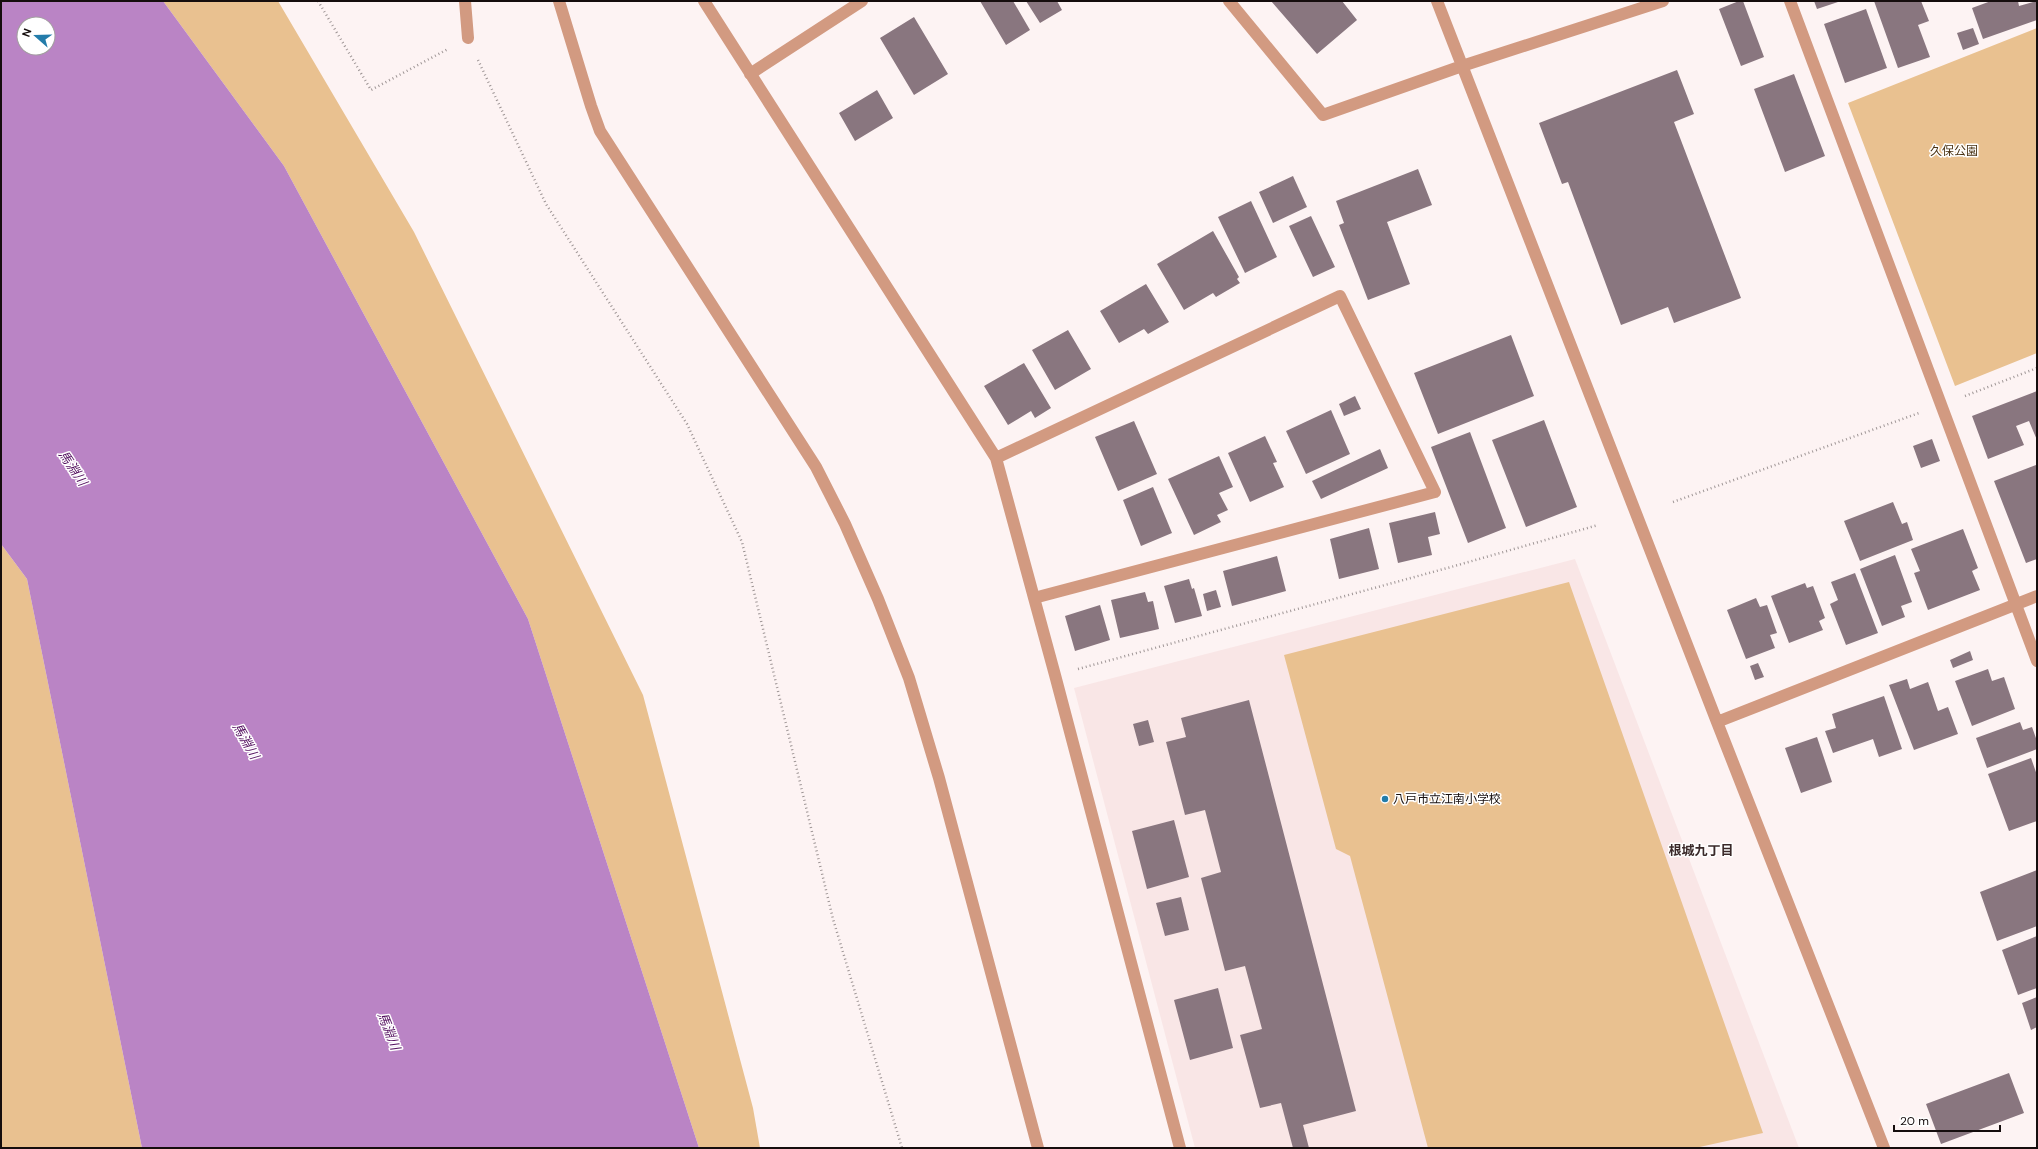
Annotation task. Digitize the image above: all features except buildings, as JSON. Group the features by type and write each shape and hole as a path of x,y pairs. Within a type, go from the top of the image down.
{"street":[{"path":"465,1 468,38"},
{"path":"559,1 590,106 600,131 816,466 845,524 878,599 909,678 939,778 1038,1148"},
{"path":"704,1 996,458 1180,1148"},
{"path":"750,74 862,1"},
{"path":"1228,1 1323,115 1462,66 1663,1"},
{"path":"1437,1 1884,1148"},
{"path":"1790,1 2037,661"},
{"path":"996,458 1340,296 1435,492 1034,598"},
{"path":"1717,722 2037,596"}],"path":[{"path":"318,1 371,90 468,38 546,204 687,424 742,542 833,919 902,1148"},
{"path":"1673,502 1942,405 2037,368"},
{"path":"1055,675 1451,567 1598,525"}],"shaded area":[{"name":"八戸市立江南小学校","path":"1575,559 1799,1148 1195,1148 1074,688"}],"green space":[{"path":"163,1 278,1 414,232 643,695 753,1108 760,1148 699,1148 528,619 284,166"},
{"name":"久保公園","path":"2037,28 2037,353 1955,386 1848,103"},
{"path":"1,544 27,579 142,1148 1,1148"},
{"path":"1569,582 1763,1133 1695,1148 1428,1148 1350,856 1336,849 1284,655"}],"water":[{"name":"馬淵川","path":"1,1 163,1 284,166 528,619 699,1148 142,1148 27,579 1,544"}],"place":[{"name":"八戸市立江南小学校","path":"1385,799"}],"district":[{"name":"根城九丁目","path":"1701,850"}]}
